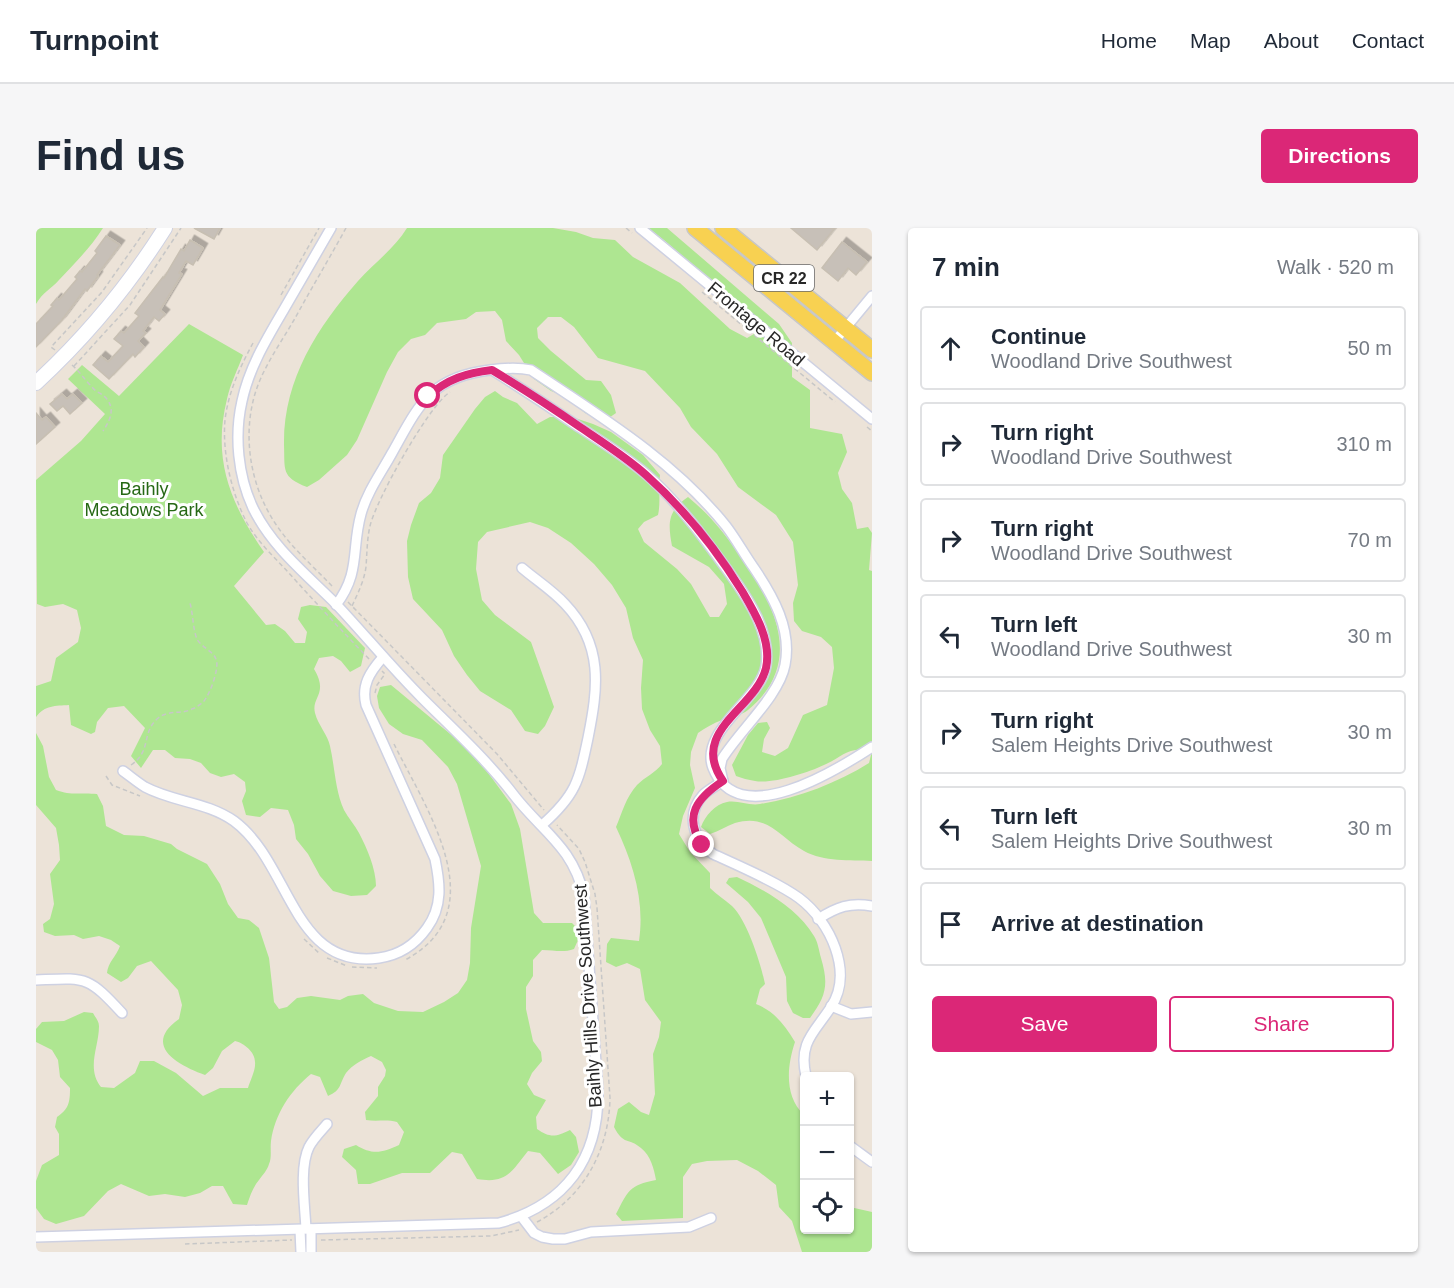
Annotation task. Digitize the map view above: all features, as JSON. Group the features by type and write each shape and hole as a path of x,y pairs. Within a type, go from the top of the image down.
{"main road":[{"name":"CR 22","path":"695,228 872,372"},
{"name":"CR 22","path":"725,228 872,350"}],"street":[{"path":"36,383 98,320 129,282 165,228"},
{"name":"Baihly Hills Drive Southwest","path":"36,1237 499,1223 521,1216 549,1201 573,1178 590,1147 595,1131 598,1112 584,896 577,871 562,847 490,765 383,657 283,551 252,506 245,485 240,465 238,421 254,364 331,228"},
{"name":"Frontage Road","path":"640,228 868,422"},
{"path":"834,342 872,296"},
{"path":"336,605 346,592 353,573 359,524 366,500 419,406 447,381 467,374 519,367 531,370 640,444 702,501 726,526 767,587 785,633 785,664 782,677 773,692 723,759 720,768 723,781"},
{"path":"492,370 608,446 645,474 688,518 721,561 751,606 765,640 766,668 760,681 717,738 712,758 714,768 730,789 741,795 772,794 790,789 826,774 872,747"},
{"path":"522,568 557,596 573,613 590,646 597,680 596,699 578,779 571,795 561,808 542,825"},
{"path":"123,771 146,787 222,813 246,832 269,861 307,928 325,948 353,958 371,959 399,953 411,947 430,925 440,896 440,880 435,859 369,717 364,697 367,678 383,657"},
{"path":"723,781 703,795 696,806 693,825 702,845 713,854 798,897 818,918 833,943 840,962 840,982 831,1006 808,1038 804,1056 806,1072"},
{"path":"818,918 849,904 872,906"},
{"path":"36,980 84,980 102,992 122,1013"},
{"path":"831,1006 851,1014 872,1012"},
{"path":"301,1252 306,1229 306,1154 310,1145 327,1124"},
{"path":"854,1149 872,1162"},
{"path":"521,1216 528,1227 542,1238 553,1239 565,1239 591,1232 688,1227 711,1218"},
{"path":"306,1229 311,1252"}],"path":[{"path":"51,347 102,292 147,228"},
{"path":"103,431 111,416 112,410 109,402 90,386 74,366 130,305 181,228"},
{"path":"277,301 319,228"},
{"path":"335,589 292,543 269,514 256,483 249,433 251,413 261,378 346,228"},
{"path":"761,341 838,404"},
{"path":"254,343 236,380 225,421 227,456 240,509 270,553 369,658"},
{"path":"455,390 445,395 424,420 378,504 369,527 363,581 352,606 497,754 550,818"},
{"path":"868,422 872,431"},
{"path":"123,771 140,759 146,749 146,740 157,719 167,712 190,711 203,702 211,689 218,667 216,657 198,642 190,603"},
{"path":"318,1240 491,1236 528,1227"},
{"path":"185,1244 292,1240"}],"green space":[{"path":"36,228 103,228 82,255 36,304"},
{"path":"407,228 553,228 593,238 615,240 633,257 680,283 730,329 747,338 759,331 692,264 648,228 667,228 779,324 792,343 792,377 810,390 810,428 842,434 847,452 838,473 842,489 852,503 857,529 868,527 872,533 869,570 872,571 872,751 851,751 817,768 780,779 762,782 736,776 732,765 748,735 758,723 767,722 770,728 764,739 762,752 775,756 788,748 803,715 827,705 834,668 832,647 821,637 802,631 794,621 793,603 798,585 793,542 776,515 738,487 717,454 691,427 680,408 645,371 598,358 574,327 561,317 548,317 537,328 538,338 586,380 601,381 611,395 616,413 603,422 585,413 564,396 551,391 534,379 519,355 506,341 502,320 495,311 476,312 466,319 437,323 425,335 411,339 398,352 357,440 347,455 319,480 307,487 289,476 284,461 285,421 289,399 305,356 316,336 343,299 364,274 396,243"},
{"name":"Baihly Meadows Park","path":"189,324 243,355 228,393 223,421 223,461 233,498 264,552 234,586 266,625 275,624 285,631 295,643 305,643 307,632 298,619 301,607 310,605 326,607 365,648 361,666 350,672 341,661 333,656 319,658 314,669 320,690 314,708 318,722 329,742 341,802 371,859 376,886 367,895 351,896 333,891 320,876 308,854 296,839 288,810 271,808 260,817 246,815 242,801 246,791 245,782 234,774 221,777 210,773 201,763 190,759 175,758 165,750 153,750 141,768 131,756 145,728 124,706 108,708 97,722 95,732 91,734 71,725 69,705 47,708 36,717 36,686 51,681 56,658 78,642 81,628 77,610 63,604 45,607 37,604 36,480 81,441 105,414 68,379 82,365 119,396"},
{"path":"495,391 517,403 537,424 550,417 572,417 593,424 611,432 643,455 660,475 659,505 658,515 644,522 638,529 644,542 677,569 691,584 710,617 719,617 727,604 724,584 709,567 672,546 671,518 676,507 688,497 716,524 740,555 764,593 773,613 778,633 780,653 776,673 765,692 748,710 698,733 691,752 690,765 695,788 683,816 679,834 690,852 710,873 710,888 732,906 748,932 765,984 760,989 756,1004 768,1010 778,1019 795,1042 790,1061 789,1080 793,1099 800,1110 800,1234 854,1234 854,1208 872,1212 872,1252 802,1252 792,1221 779,1207 776,1185 758,1171 737,1160 692,1164 683,1177 683,1218 622,1221 616,1214 630,1190 640,1184 656,1180 652,1163 644,1151 624,1139 614,1127 618,1109 629,1102 641,1112 649,1115 655,1094 653,1054 661,1022 645,1000 640,969 627,963 616,967 606,962 607,944 611,938 639,941 640,911 636,882 628,854 616,827 633,790 662,764 660,746 650,730 642,709 643,660 633,638 626,608 612,585 594,564 571,543 548,528 530,522 487,532 478,542 476,569 482,600 495,615 531,642 554,707 545,726 538,734 525,731 511,710 480,691 454,656 442,630 413,599 408,577 407,541 411,525 419,503 431,493 440,478 443,455 485,397"},
{"path":"391,685 466,747 511,804 520,829 534,913 543,923 572,923 577,928 578,940 574,949 542,950 533,960 533,976 526,987 526,1009 533,1041 541,1052 542,1061 532,1073 527,1084 534,1095 546,1100 536,1117 537,1129 553,1135 570,1130 576,1137 579,1152 571,1165 558,1174 540,1153 528,1151 502,1178 477,1179 462,1154 452,1152 430,1173 402,1173 370,1184 358,1184 356,1170 342,1157 344,1149 356,1145 372,1152 387,1150 399,1145 404,1132 397,1122 366,1120 365,1112 378,1096 378,1087 386,1070 382,1062 371,1056 346,1073 333,1094 328,1096 320,1077 311,1074 296,1088 280,1112 273,1131 268,1166 253,1189 247,1205 233,1204 223,1186 212,1186 200,1193 185,1197 165,1194 149,1196 121,1184 108,1191 84,1216 56,1224 44,1219 36,1208 36,1181 42,1165 59,1155 59,1134 55,1127 57,1117 68,1105 70,1088 60,1077 58,1060 52,1050 36,1042 36,1029 42,1022 64,1021 84,1012 93,1013 99,1026 94,1072 101,1087 114,1088 135,1073 140,1061 154,1061 176,1073 203,1096 220,1088 248,1088 254,1072 255,1058 251,1051 235,1041 222,1051 213,1068 205,1075 184,1066 168,1053 164,1046 164,1037 168,1028 179,1019 182,1005 178,990 151,961 137,966 128,978 121,982 107,973 120,946 111,940 99,936 83,939 74,935 55,936 44,932 43,924 50,919 54,904 50,874 60,860 56,828 36,805 36,733 43,746 49,777 56,790 97,794 103,806 106,826 124,835 144,836 171,844 207,864 238,918 249,920 259,928 269,958 274,1002 279,1009 287,1007 297,998 311,996 340,1000 348,996 363,994 374,1003 398,1011 423,1012 458,993 467,980 471,928 481,866 457,784 448,767 422,740 403,734 389,724 379,708 377,696 380,687"},
{"path":"872,751 872,861 837,860 812,855 772,828 756,821 735,823 710,834 701,827 711,811 718,805 731,802 760,804 803,794 869,763"},
{"path":"737,877 769,894 790,909 815,938 825,976 825,990 810,1018 803,1018 793,1013 787,1001 786,977 761,918 748,902 726,883 729,878"}],"building":[{"path":"194,228 220,228 214,239"},
{"path":"791,228 835,228 817,250"},
{"path":"106,236 120,245 87,291 85,289 62,320 36,347 36,324 53,306 51,305 57,298 59,300 77,279 75,277 97,253 95,251"},
{"path":"190,240 203,248 193,265 186,261 179,273 182,274 160,310 165,314 159,321 154,317 143,331 146,333 138,341 144,347 135,357 133,354 109,379 93,365 101,356 108,362 123,346 114,339 121,331 124,333 139,316 135,313 164,278 181,249 184,251"},
{"path":"842,242 867,262 856,275 848,268 838,281 822,268"},
{"path":"62,394 67,399 73,394 82,403 70,414 63,406 57,411 50,404"},
{"path":"36,413 42,420 46,417 55,427 36,444"}],"route":[{"path":"428,396 437,387 459,376 492,370 519,386 618,452 660,488 709,545 751,606 765,640 766,668 760,681 717,738 712,758 714,768 723,781 703,795 696,806 693,818 695,832 702,845"}]}
